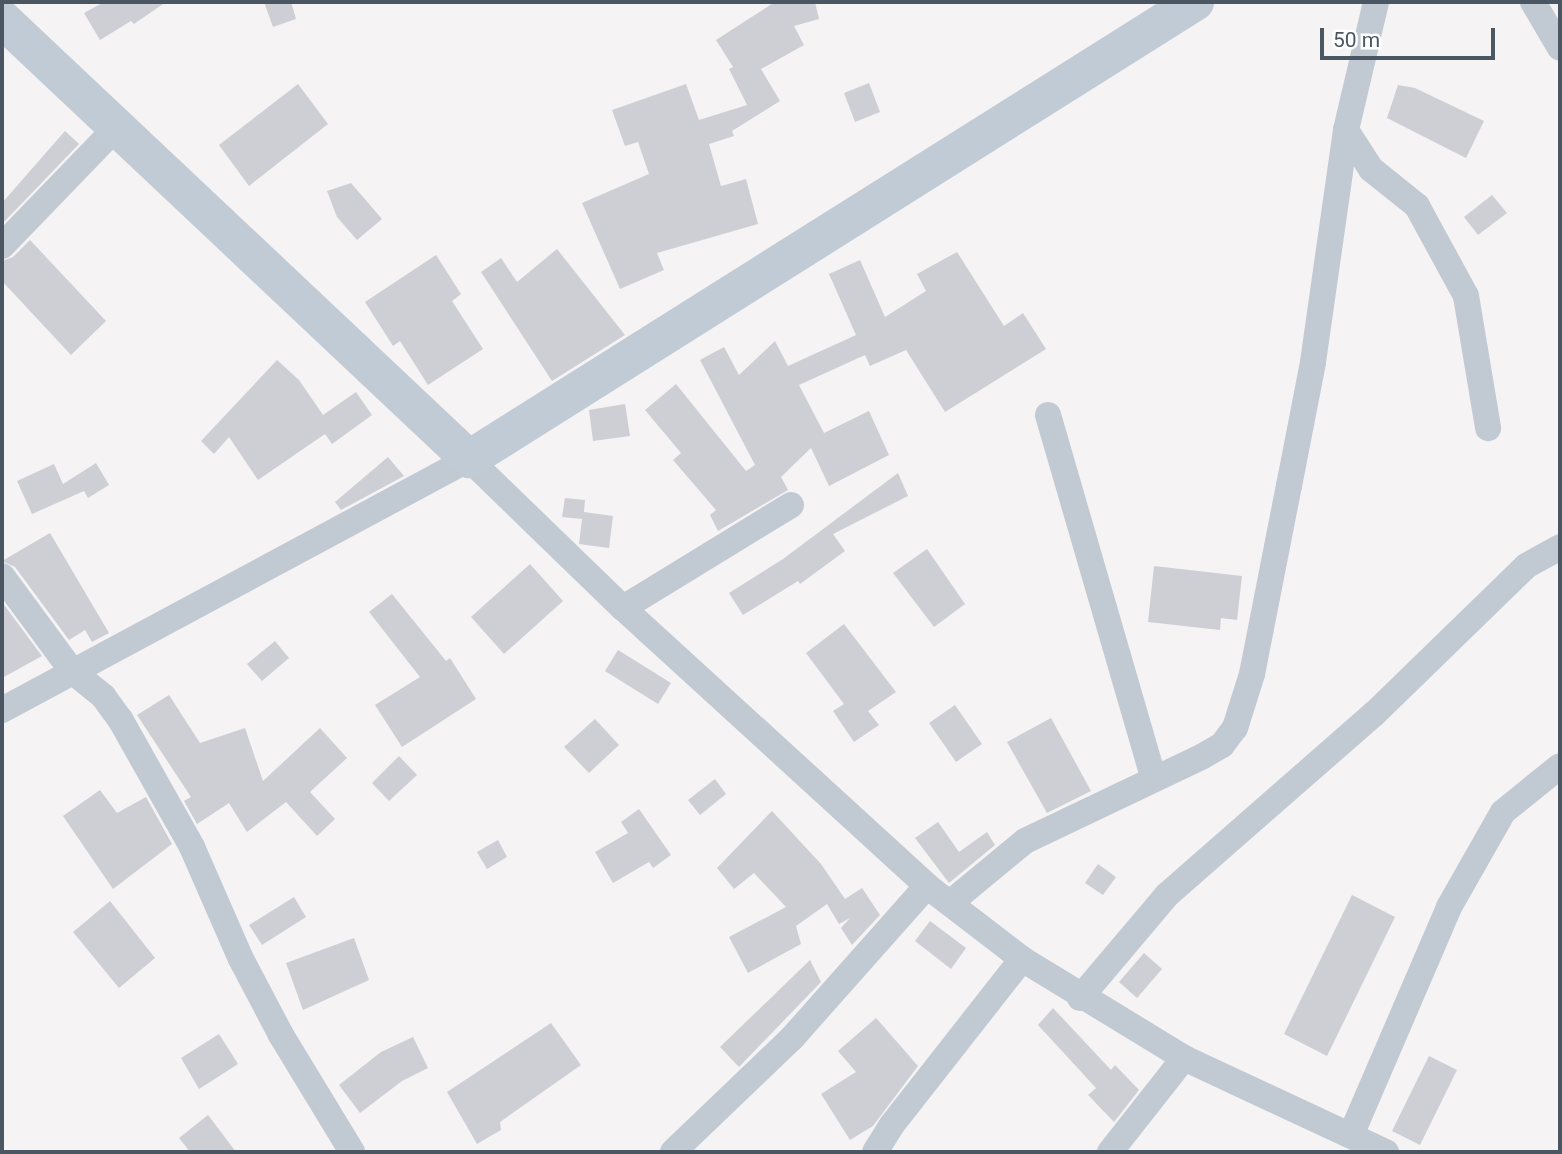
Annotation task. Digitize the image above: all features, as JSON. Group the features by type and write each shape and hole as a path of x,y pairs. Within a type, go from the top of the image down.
{"main road":[{"path":"2,19 469,459 840,230 1195,2"}],"street":[{"path":"950,903 1025,841 1222,745 1235,729 1252,674 1313,362 1346,130 1376,2"},
{"path":"1533,2 1560,48"},
{"path":"2,246 117,127"},
{"path":"1346,130 1371,169 1416,206 1466,296 1488,428"},
{"path":"1337,191 1371,169"},
{"path":"1048,415 1154,779"},
{"path":"2,710 469,459 623,608 927,886 1022,959 1080,998 1184,1058 1386,1152"},
{"path":"623,608 791,505"},
{"path":"1080,998 1167,895 1374,714 1526,566 1560,547"},
{"path":"2,576 72,671 103,696 120,719 192,846 241,958 281,1035 352,1152"},
{"path":"1350,1136 1449,907 1496,823 1503,811 1560,766"},
{"path":"673,1152 792,1038 927,886"},
{"path":"875,1152 1022,959"},
{"path":"1110,1152 1184,1058"}],"building":[{"path":"104,2 166,2 134,24 131,21 100,40 84,13"},
{"path":"264,2 291,2 296,19 273,27"},
{"path":"775,2 815,2 819,19 794,26 804,45 761,69 780,101 732,131 734,136 709,144 721,186 746,179 758,224 657,253 664,270 620,289 582,203 649,174 638,142 625,146 612,110 686,84 699,120 747,105 729,69 733,67 716,40"},
{"path":"869,83 880,112 855,122 844,93"},
{"path":"298,84 328,124 249,186 219,145"},
{"path":"1398,85 1415,88 1484,121 1466,158 1387,118"},
{"path":"65,131 79,144 2,224 2,203"},
{"path":"351,183 382,219 357,240 337,217 327,191"},
{"path":"1492,195 1507,213 1478,235 1464,217"},
{"path":"30,240 106,321 71,355 2,281 2,261 13,257"},
{"path":"557,249 625,335 552,381 481,272 501,258 517,282"},
{"path":"957,252 1004,326 1023,313 1046,349 945,412 906,350 870,366 865,355 799,385 824,433 869,411 889,455 829,486 811,448 781,477 788,490 718,531 710,515 716,510 673,460 681,453 645,410 676,384 746,471 755,465 700,360 724,347 739,375 775,341 788,366 856,335 829,274 860,260 885,317 926,291 917,274"},
{"path":"436,255 461,294 452,301 483,349 428,385 400,341 393,346 365,302"},
{"path":"277,360 299,380 323,415 356,392 372,415 332,444 325,434 258,480 229,437 214,454 201,441"},
{"path":"625,404 630,436 593,441 589,410"},
{"path":"388,457 404,476 341,510 335,502"},
{"path":"96,463 109,485 88,498 84,491 32,514 17,481 54,464 63,484"},
{"path":"898,473 908,496 833,534 845,551 800,584 798,581 743,615 729,593 783,559"},
{"path":"565,498 585,500 584,512 613,516 609,548 579,544 582,519 562,517"},
{"path":"50,533 109,633 92,642 85,630 69,640 15,567 2,561"},
{"path":"927,549 965,604 934,627 893,573"},
{"path":"530,564 563,601 504,654 471,617"},
{"path":"1154,566 1242,576 1237,620 1221,618 1220,630 1148,622"},
{"path":"392,594 446,661 450,658 476,699 402,747 375,705 420,677 369,612"},
{"path":"2,602 42,656 2,678"},
{"path":"844,624 896,692 868,711 879,725 854,742 833,711 844,704 806,653"},
{"path":"275,641 289,658 262,681 247,664"},
{"path":"618,650 671,683 658,704 605,671"},
{"path":"169,695 200,743 245,728 263,781 320,728 347,758 310,792 335,819 317,836 286,802 247,832 229,803 197,824 184,801 191,797 137,715"},
{"path":"955,705 982,744 956,762 929,723"},
{"path":"1051,718 1091,791 1047,813 1007,742"},
{"path":"595,719 619,745 589,773 564,747"},
{"path":"399,756 417,775 389,801 372,783"},
{"path":"715,779 726,794 700,815 688,800"},
{"path":"100,790 117,813 146,797 172,844 113,889 63,816"},
{"path":"639,809 671,855 653,868 649,862 613,883 595,852 628,833 621,822"},
{"path":"772,811 821,864 845,899 862,888 880,915 852,945 841,928 850,918 839,924 827,904 796,926 801,944 748,973 729,937 786,907 754,873 734,889 717,868"},
{"path":"938,822 959,852 987,832 995,845 949,883 915,838"},
{"path":"498,840 507,857 487,869 477,852"},
{"path":"1098,864 1116,877 1103,895 1085,883"},
{"path":"1352,895 1395,917 1327,1056 1284,1034"},
{"path":"294,897 306,917 262,945 249,925"},
{"path":"110,901 155,958 119,988 73,932"},
{"path":"930,921 966,948 951,969 915,941"},
{"path":"354,938 369,980 303,1010 286,963"},
{"path":"1144,953 1162,969 1137,998 1119,982"},
{"path":"810,960 821,982 739,1067 720,1047"},
{"path":"1053,1008 1111,1070 1115,1065 1139,1090 1114,1122 1088,1095 1096,1088 1038,1025"},
{"path":"876,1018 918,1066 873,1126 850,1140 821,1094 856,1072 838,1051"},
{"path":"551,1023 581,1065 500,1122 501,1130 477,1144 447,1092"},
{"path":"219,1034 238,1064 199,1089 181,1058"},
{"path":"413,1037 428,1068 402,1081 360,1113 339,1085 381,1052"},
{"path":"1429,1056 1457,1070 1420,1145 1392,1131"},
{"path":"208,1115 236,1152 190,1152 179,1138"}]}
